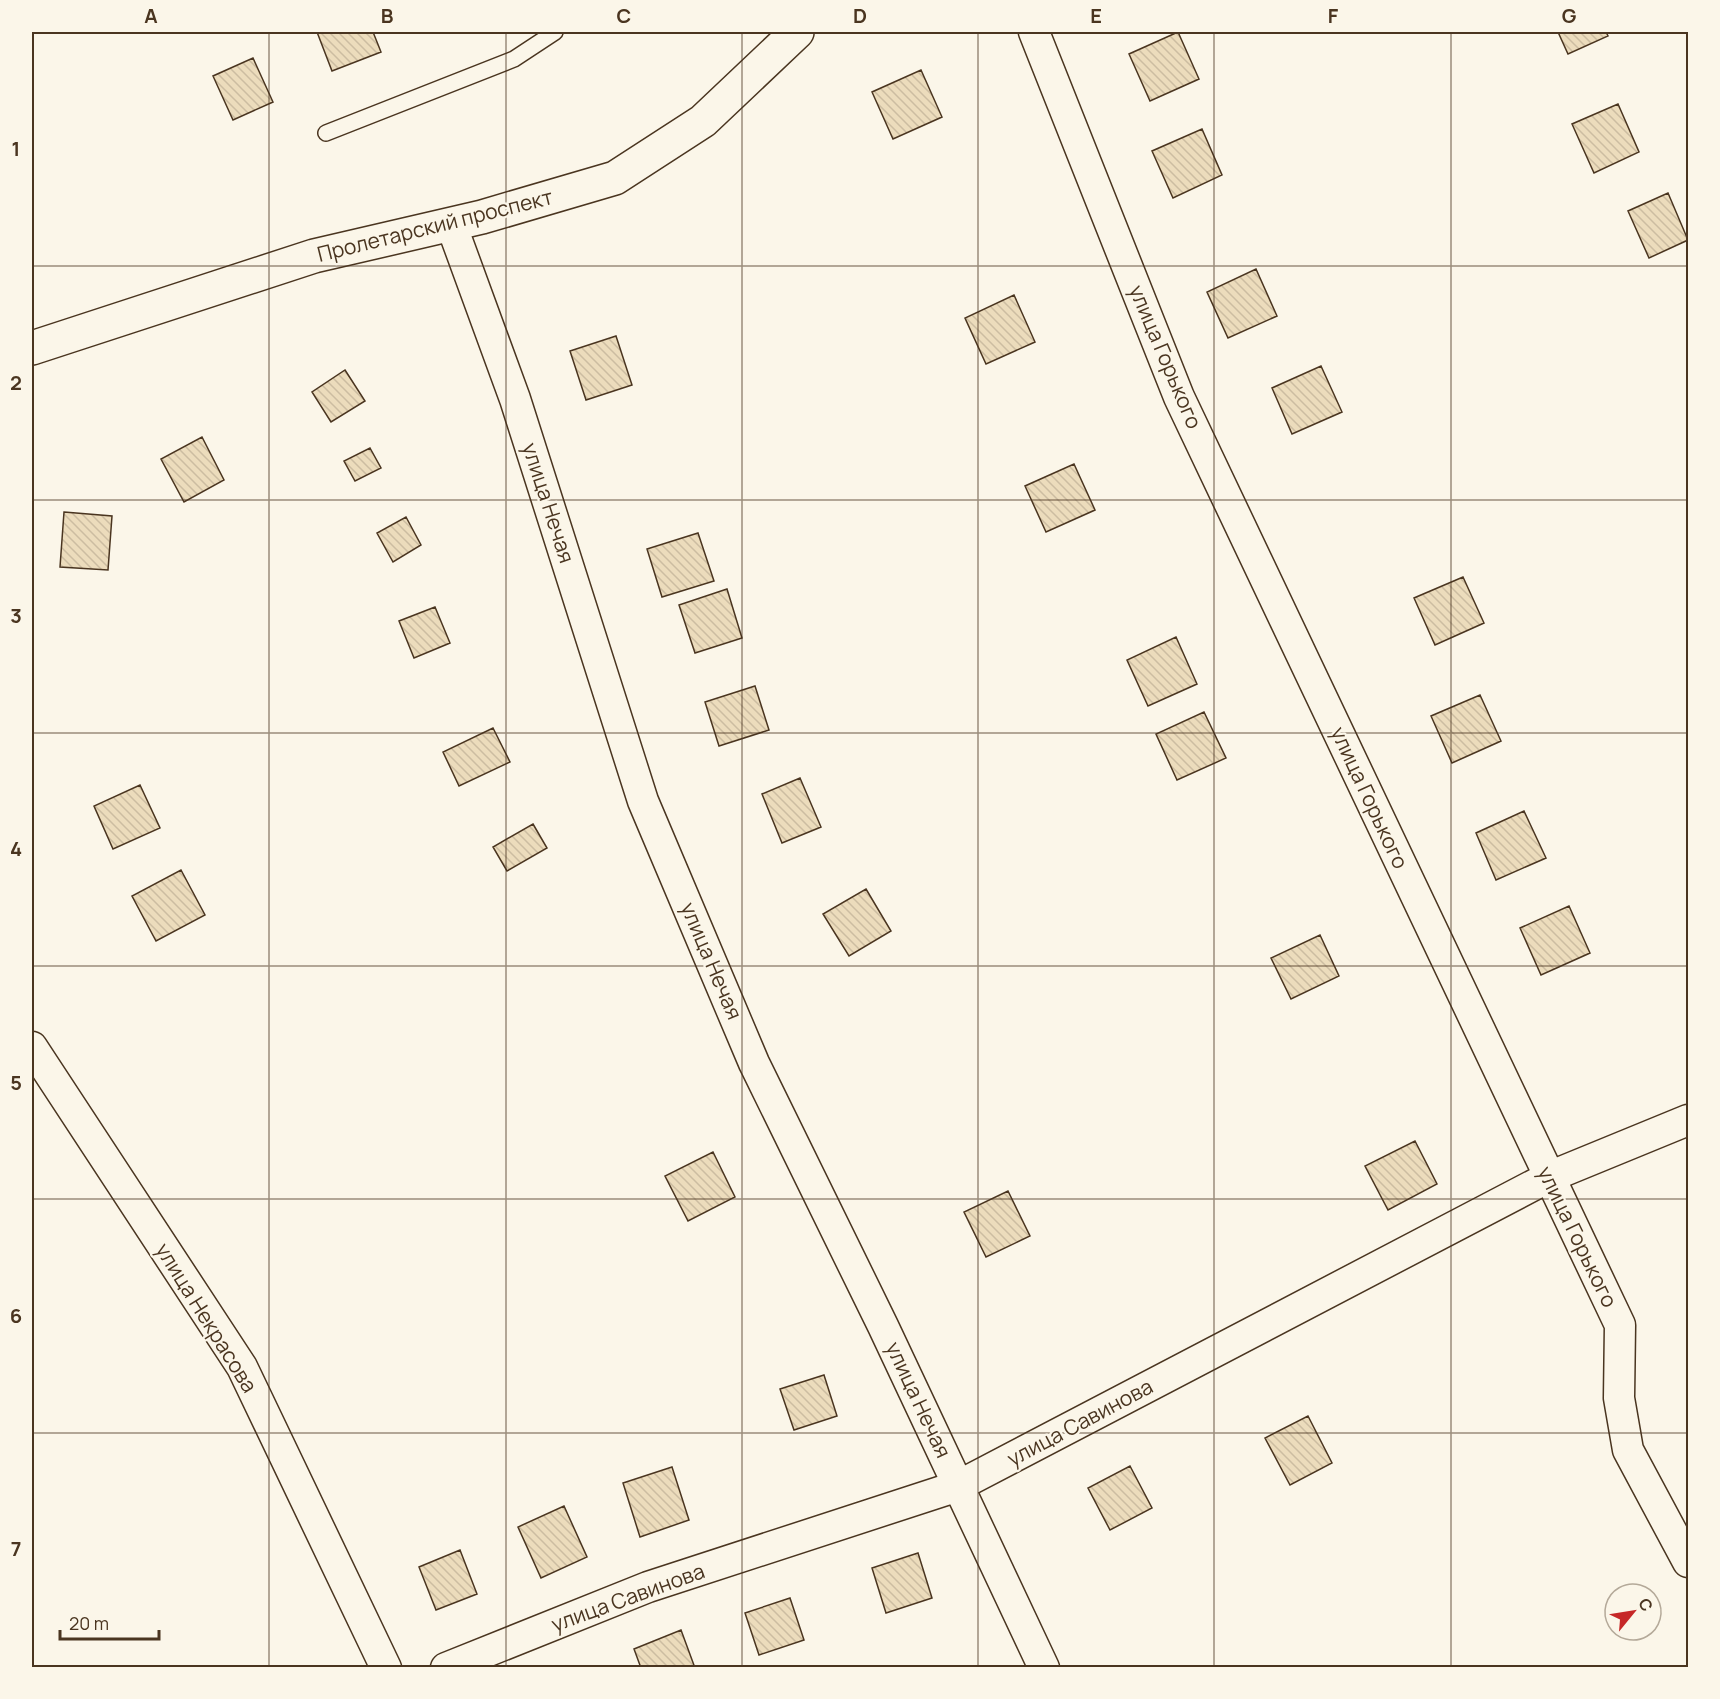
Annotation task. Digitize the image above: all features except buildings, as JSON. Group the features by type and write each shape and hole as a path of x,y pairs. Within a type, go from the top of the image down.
{"street":[{"name":"Пролетарский проспект","path":"32,348 315,256 482,217 615,178 703,121 797,32"},
{"name":"улица Горького","path":"1035,32 1179,397 1620,1325 1618,1398 1628,1450 1689,1562"},
{"name":"улица Нечая","path":"451,224 514,399 643,801 754,1063 883,1326 1044,1668"},
{"name":"улица Некрасова","path":"32,1047 242,1367 386,1668"},
{"name":"улица Савинова","path":"446,1668 648,1587 958,1486 1549,1177 1689,1120"}],"lane":[{"path":"326,133 514,59 555,32"}]}
